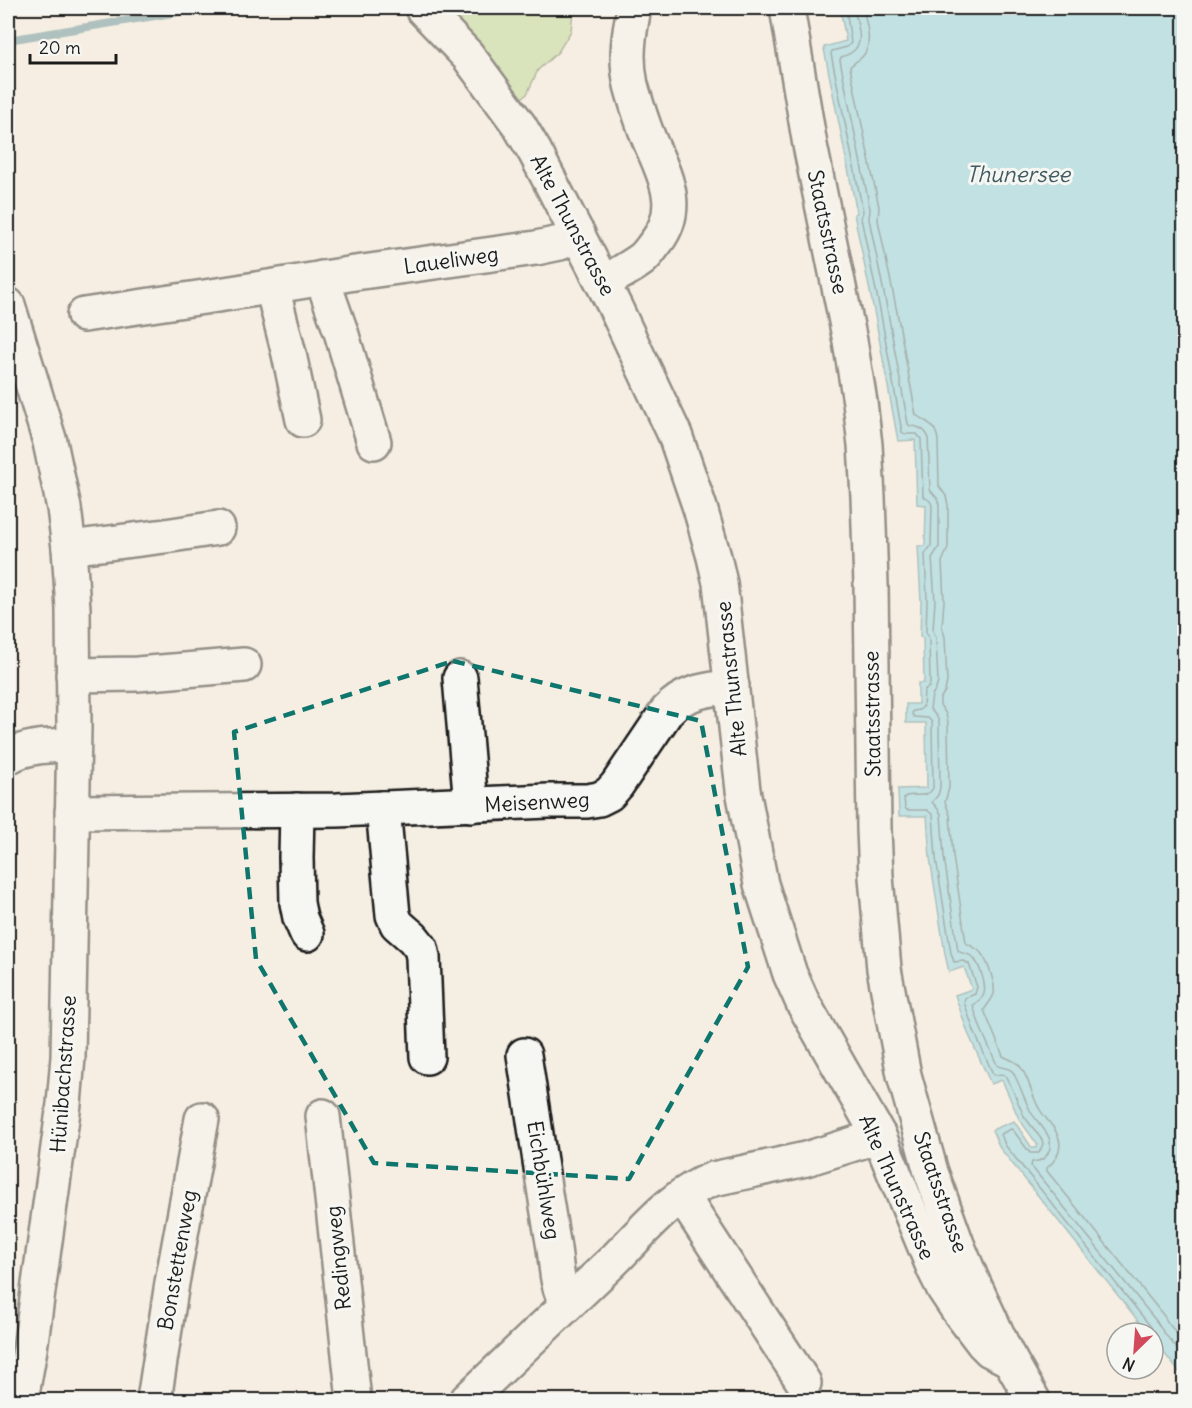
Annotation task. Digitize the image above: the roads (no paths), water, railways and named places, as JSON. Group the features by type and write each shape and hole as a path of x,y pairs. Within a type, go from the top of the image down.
{"street":[{"name":"Alte Thunstrasse","path":"422,8 468,56 519,125 535,152 603,283 675,435 700,508 720,583 748,822 761,884 787,964 803,1003 879,1136 944,1289 983,1343 990,1350 1010,1360"},
{"path":"603,283 645,257 663,233 669,219 668,189 631,84 627,57 628,35 634,8"},
{"name":"Staatsstrasse","path":"787,8 810,145 850,341 865,445 871,585 874,829 884,969 904,1075 931,1172 974,1284 1010,1360 1033,1401"},
{"name":"Laueliweg","path":"84,315 536,248 560,243 578,234"},
{"path":"322,278 374,442"},
{"path":"272,287 303,420"},
{"name":"Hünibachstrasse","path":"8,304 50,442 64,507 73,609 74,745 68,1048 64,1104 21,1401"},
{"path":"69,548 218,528"},
{"path":"73,675 137,674 244,664"},
{"name":"Meisenweg","path":"460,678 471,805"},
{"name":"Meisenweg","path":"72,812 383,808 599,799 609,794 617,785 676,701 699,691 732,686"},
{"path":"8,757 31,747 74,745"},
{"path":"383,808 393,915 397,924 421,948 423,957 427,1057"},
{"path":"297,810 297,903 307,934"},
{"name":"Eichbühlweg","path":"524,1055 542,1184 554,1246 557,1281 567,1304"},
{"name":"Redingweg","path":"322,1116 354,1401"},
{"name":"Bonstettenweg","path":"154,1401 174,1272 202,1119"},
{"path":"467,1401 665,1208 683,1195 713,1179 806,1159 879,1136"},
{"path":"683,1195 804,1383"}],"water":[{"name":"Thunersee","path":"840,8 1184,8 1184,1378 1165,1354 1165,1321 1138,1321 1000,1148 992,1130 1014,1121 1032,1148 1036,1148 1037,1144 1019,1119 1002,1080 991,1084 968,1033 955,995 972,989 964,967 949,972 930,858 927,816 899,816 898,789 927,788 926,723 906,723 906,704 918,704 918,683 924,683 923,638 920,637 918,546 925,546 926,505 917,504 915,440 898,441 854,214 857,213 824,49 824,47 846,41"}],"waterway":[{"path":"8,40 193,8"}]}
